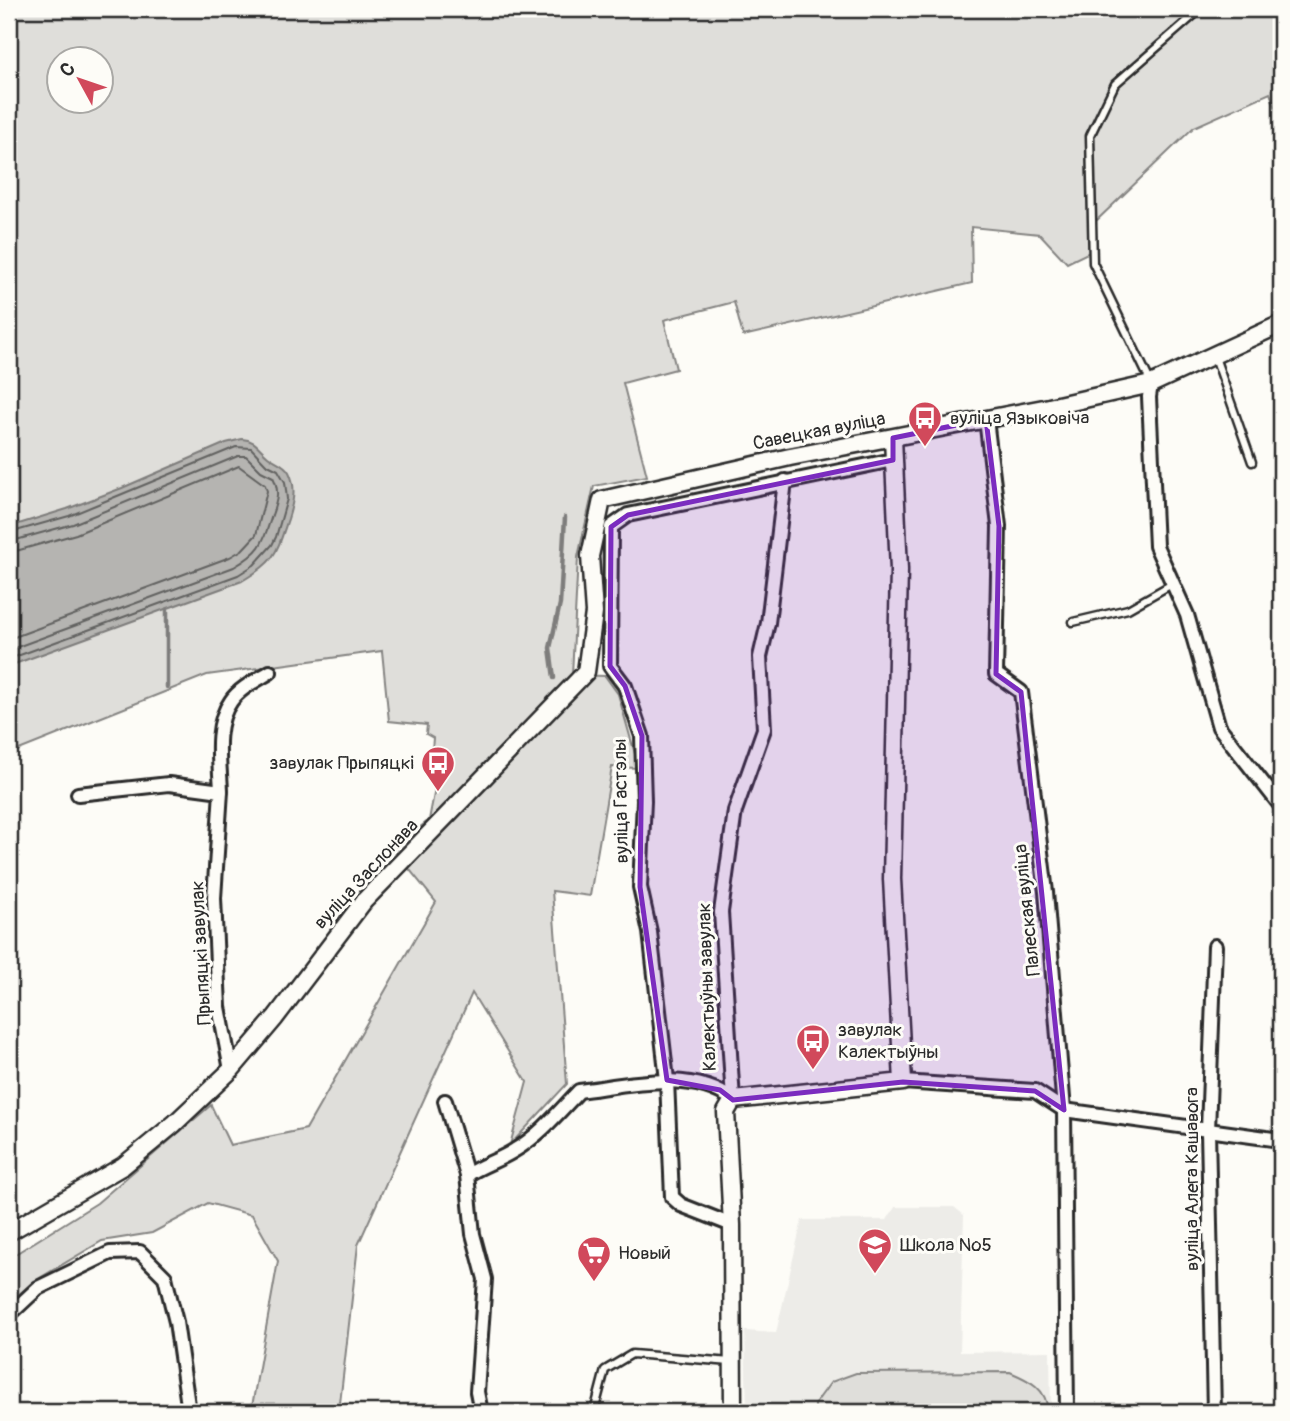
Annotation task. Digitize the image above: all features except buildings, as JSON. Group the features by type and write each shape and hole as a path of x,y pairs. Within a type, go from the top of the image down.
{"street":[{"name":"Савецкая вуліца","path":"602,500 790,457 1152,384 1281,324"},
{"path":"1152,384 1149,397 1156,545 1187,615 1219,727 1281,806"},
{"name":"Палеская вуліца","path":"986,419 999,526 996,674 1021,692 1046,892 1064,1110 1067,1412"},
{"path":"893,438 898,570 892,879 903,1082"},
{"path":"785,481 893,460"},
{"name":"вуліца Гастэлы","path":"732,1225 681,1205 672,1197 667,1080 650,932 640,887 644,801 642,736 625,686 610,666 611,527 628,515 785,481"},
{"name":"Калектыўны завулак","path":"733,1412 732,1225 726,1112 733,1100 721,912 735,811 764,729 760,657 768,623 785,481"},
{"name":"вуліца Заслонава","path":"9,1232 123,1166 174,1125 231,1070 275,1018 364,901 586,672 594,613 590,556 602,500"},
{"name":"Прыпяцкі завулак","path":"231,1070 219,1007 214,898 221,791 219,732 230,702 242,690 270,672"},
{"path":"78,794 169,784 221,791"},
{"name":"вуліца Алега Кашавога","path":"1214,1412 1208,1130 1215,946"},
{"path":"467,1175 514,1151 545,1128 579,1091 667,1080 720,1090 733,1100 903,1082 1035,1091 1064,1110 1281,1138"},
{"path":"445,1101 467,1175 473,1234 485,1279 477,1392 481,1412"},
{"path":"9,1315 38,1288 110,1253 140,1252 165,1277 176,1322 189,1412"}],"lane":[{"path":"1152,384 1093,263 1090,136 1115,84 1201,9"},
{"path":"1214,355 1252,462"},
{"path":"1073,622 1128,609 1172,584"},
{"path":"594,1412 605,1370 632,1354 733,1362"}],"highlighted area":[{"path":"986,419 999,526 996,674 1021,692 1064,1110 1035,1091 903,1082 733,1100 720,1090 667,1080 640,887 642,736 625,686 610,666 611,527 628,515 893,460 893,438"}],"shaded area":[{"path":"9,9 1281,9 1281,123 1270,93 1194,127 1094,223 1096,249 1067,263 1040,234 971,227 972,283 743,336 734,302 664,320 676,369 623,383 647,476 594,486 578,557 572,675 605,676 618,694 639,768 612,767 590,896 552,891 567,1084 510,1145 527,1082 472,993 358,1245 339,1412 251,1412 278,1261 252,1215 208,1203 152,1233 102,1241 33,1282 9,1303 9,1258 97,1203 211,1105 230,1145 306,1129 436,902 393,849 429,820 442,752 432,750 433,738 426,734 427,725 389,721 382,651 207,675 9,754"},
{"name":"Школа №5","path":"895,1207 954,1207 964,1215 960,1352 1050,1351 1051,1412 747,1412 745,1331 776,1333 802,1220 887,1220"},
{"path":"1010,1372 1041,1391 1048,1412 815,1412 815,1404 831,1382 856,1373"}],"water":[{"path":"242,439 254,443 285,467 294,490 288,519 277,549 262,568 242,581 9,666 9,527 67,509 226,443"}],"waterway":[{"path":"554,678 550,648 560,604 565,517"},
{"path":"167,610 167,687"}],"place":[{"name":"вуліца Языковіча","path":"925,448"},
{"name":"завулак Прыпяцкі","path":"438,793"},
{"name":"завулак Калектыўны","path":"813,1071"},
{"name":"Школа №5","path":"875,1275"},
{"name":"Новый","path":"594,1283"}]}
